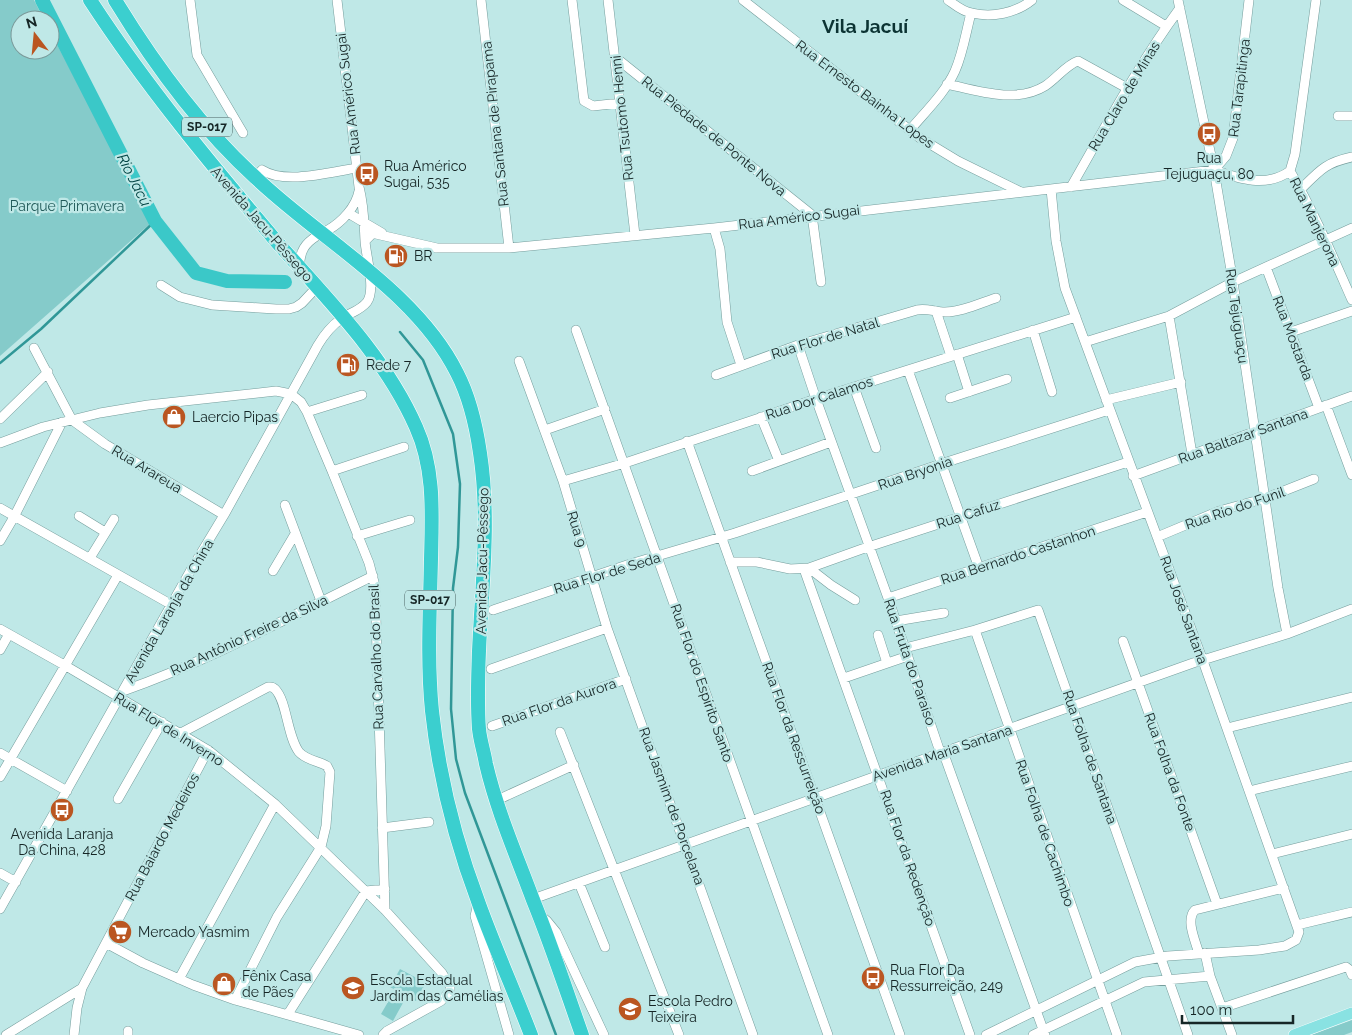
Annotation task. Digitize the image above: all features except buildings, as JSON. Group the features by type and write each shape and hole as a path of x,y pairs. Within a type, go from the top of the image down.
{"highway":[{"name":"Avenida Jacu-Pêssego","path":"90,0 164,105 208,161 373,354 397,390 416,427 426,451 432,482 429,656 432,710 440,767 456,832 478,902 530,1035"},
{"name":"Avenida Jacu-Pêssego","path":"115,0 178,92 201,121 255,178 369,271 410,309 439,342 457,371 468,397 476,425 483,474 485,521 478,673 479,730 495,801 534,900 582,1035"}],"main road":[{"path":"1294,1035 1352,1013"}],"street":[{"path":"190,0 197,55 243,133"},
{"name":"Rua Américo Sugai","path":"337,0 359,187 364,204 365,241 371,285 368,301 361,308 342,318"},
{"name":"Rua Santana de Pirapama","path":"480,0 509,248"},
{"path":"572,0 584,101 593,106 620,103"},
{"name":"Rua Tsutomo Henni","path":"608,0 635,235"},
{"name":"Rua Ernesto Bainha Lopes","path":"743,0 910,130 958,161 1021,192"},
{"path":"948,0 960,4 971,13 995,15 1032,0"},
{"path":"1123,0 1166,26"},
{"name":"Rua Tarapitinga","path":"1214,170 1226,156 1233,138 1250,0"},
{"path":"1214,170 1247,181 1275,179 1290,171 1295,154 1316,0"},
{"name":"Rua Claro de Minas","path":"1071,187 1127,88 1179,4"},
{"name":"Rua Tejuguaçu","path":"1179,4 1214,170 1266,498 1278,588 1287,634"},
{"path":"910,130 955,72 971,13"},
{"name":"Rua Piedade de Ponte Nova","path":"615,57 812,215"},
{"path":"947,84 992,93 1026,94 1039,89 1055,79 1078,61 1127,88"},
{"path":"1338,116 1352,116"},
{"path":"1301,189 1328,164 1352,156"},
{"path":"255,178 262,170 270,175 293,177 357,168"},
{"name":"Rua Américo Sugai","path":"348,213 384,235 436,248 509,248 714,228 812,215 1214,170"},
{"name":"Rua Manjerona","path":"1290,171 1301,189 1352,300"},
{"name":"Rua Américo Sugai","path":"299,267 301,252 304,247 322,232 335,226 348,213 357,198 359,187"},
{"name":"Rua José Santana","path":"1051,189 1056,241 1062,274 1076,317 1227,728 1297,926"},
{"path":"812,215 821,282"},
{"path":"714,228 720,249 727,322 741,365"},
{"path":"1085,342 1169,316 1232,282 1352,228"},
{"path":"365,241 372,234 384,235"},
{"name":"Rua Mostarda","path":"1266,267 1291,332 1350,465 1352,475"},
{"path":"161,285 180,298 212,305 276,310 296,307 317,287"},
{"name":"Rua Flor de Natal","path":"716,375 798,345 923,308 936,311 952,311 996,298"},
{"path":"1291,332 1352,310"},
{"path":"936,311 970,392"},
{"path":"1169,316 1192,454"},
{"name":"Rua Dor Calamos","path":"563,481 625,463 816,399 1076,317"},
{"name":"Avenida Laranja da China","path":"0,909 323,338 334,324 342,318"},
{"name":"Rua Flor do Espírito Santo","path":"576,330 828,1035"},
{"path":"1033,330 1052,392"},
{"name":"Rua Fruta do Paraíso","path":"798,345 942,753 1044,1033"},
{"path":"34,348 48,372 67,421"},
{"path":"519,361 563,481"},
{"path":"908,370 979,568"},
{"path":"0,419 48,372"},
{"path":"950,398 1007,379"},
{"path":"1106,400 1181,382"},
{"path":"854,387 876,448"},
{"path":"0,443 43,427 148,404 259,392 276,391 291,394"},
{"name":"Rua Carvalho do Brasil","path":"291,394 302,402 332,471 373,576 376,595 385,910"},
{"path":"306,412 362,394"},
{"name":"Rua Baltazar Santana","path":"1134,476 1352,396"},
{"path":"545,430 605,409"},
{"name":"Rua Bryonia","path":"721,537 1109,410"},
{"path":"762,417 779,461"},
{"path":"0,540 67,421"},
{"name":"Rua Arareua","path":"67,421 224,515"},
{"name":"Rua Flor da Ressurreição","path":"688,441 900,1035"},
{"path":"752,471 831,442"},
{"path":"332,471 404,448"},
{"name":"Rua Cafuz","path":"806,568 1128,462"},
{"name":"Rua Rio do Funil","path":"1157,537 1219,511 1266,498 1314,479"},
{"name":"Rua 9","path":"563,481 591,577"},
{"path":"285,505 321,602"},
{"path":"0,508 172,605"},
{"name":"Rua Bernardo Castanhon","path":"888,598 1147,512"},
{"path":"79,516 105,532"},
{"path":"90,558 114,518"},
{"path":"357,536 410,520"},
{"path":"273,571 295,534"},
{"name":"Rua Flor de Seda","path":"493,610 591,577 721,537"},
{"path":"730,562 757,562 790,569 806,568 855,600"},
{"name":"Rua Flor da Redenção","path":"806,568 970,1035"},
{"path":"0,777 118,575"},
{"name":"Rua Antônio Freire da Silva","path":"121,694 218,651 373,576"},
{"name":"Rua Jasmim de Porcelana","path":"591,577 753,1035"},
{"name":"Rua Folha de Santana","path":"844,678 887,663 907,652 1035,609 1038,610 1188,1035"},
{"name":"Avenida Maria Santana","path":"534,900 878,775 1138,683 1287,634 1352,609"},
{"path":"896,621 944,613"},
{"path":"491,669 608,628"},
{"name":"Rua Flor de Inverno","path":"0,629 121,694 208,750 275,804 385,910 442,973 450,986 450,991 441,1001 383,1035"},
{"name":"Rua Folha de Cachimbo","path":"975,630 1117,1035"},
{"path":"0,650 9,634"},
{"path":"878,635 887,663"},
{"name":"Rua Folha da Fonte","path":"1123,641 1217,904"},
{"name":"Rua Flor da Aurora","path":"492,726 626,679"},
{"path":"181,733 268,687 274,687 298,750 309,759 330,769 326,826 321,847 277,918 235,1000"},
{"path":"1227,728 1352,697"},
{"path":"118,800 162,722"},
{"path":"560,732 679,1035"},
{"name":"Rua Baiardo Medeiros","path":"74,1035 82,988 208,750"},
{"path":"0,752 67,791"},
{"path":"495,801 574,765"},
{"path":"1249,790 1352,766"},
{"path":"179,979 275,804"},
{"path":"382,828 429,822"},
{"path":"1272,854 1352,834"},
{"path":"0,873 16,882"},
{"path":"579,883 605,947"},
{"path":"1232,1035 1190,922 1191,913 1201,907 1284,888"},
{"path":"288,1014 366,891 385,889"},
{"path":"478,902 475,916 509,1035"},
{"path":"986,1035 1135,962 1161,957 1259,950 1285,946 1292,944 1298,936 1297,926 1352,912"},
{"path":"539,915 556,932 604,1035"},
{"path":"106,943 143,963 179,979 235,1000 359,1035"},
{"path":"1222,1008 1346,967 1352,974"},
{"path":"1033,1035 1044,1033 1104,1000 1144,982 1210,976"},
{"path":"6,1035 82,988"}],"green space":[{"name":"Parque Primavera","path":"0,0 34,0 39,10 10,10 10,60 60,60 60,50 151,223 0,356"},
{"path":"400,969 426,983 416,1001 390,987"},
{"path":"392,995 404,1001 393,1021 381,1014"},
{"path":"1352,1020 1352,1032 1344,1035 1311,1035"}],"waterway":[{"name":"Rio Jacú","path":"42,0 155,221 196,273 227,281 285,282"},
{"path":"0,363 41,329 155,221"},
{"path":"400,332 423,360 453,434 460,484 458,547 453,588 451,709 456,759 465,793 556,1035"}],"place":[{"name":"Rua Tejuguaçu, 80","path":"1209,134"},
{"name":"Rua Américo Sugai, 535","path":"367,174"},
{"name":"BR","path":"396,256"},
{"name":"Rede 7","path":"348,365"},
{"name":"Laercio Pipas","path":"174,417"},
{"name":"Avenida Laranja Da China, 428","path":"62,810"},
{"name":"Mercado Yasmim","path":"120,932"},
{"name":"Rua Flor Da Ressurreição, 249","path":"873,978"},
{"name":"Fênix Casa de Pães","path":"224,984"},
{"name":"Escola Estadual Jardim das Camélias","path":"353,988"},
{"name":"Escola Pedro Teixeira","path":"630,1009"}],"district":[{"name":"Vila Jacuí","path":"865,26"}]}
